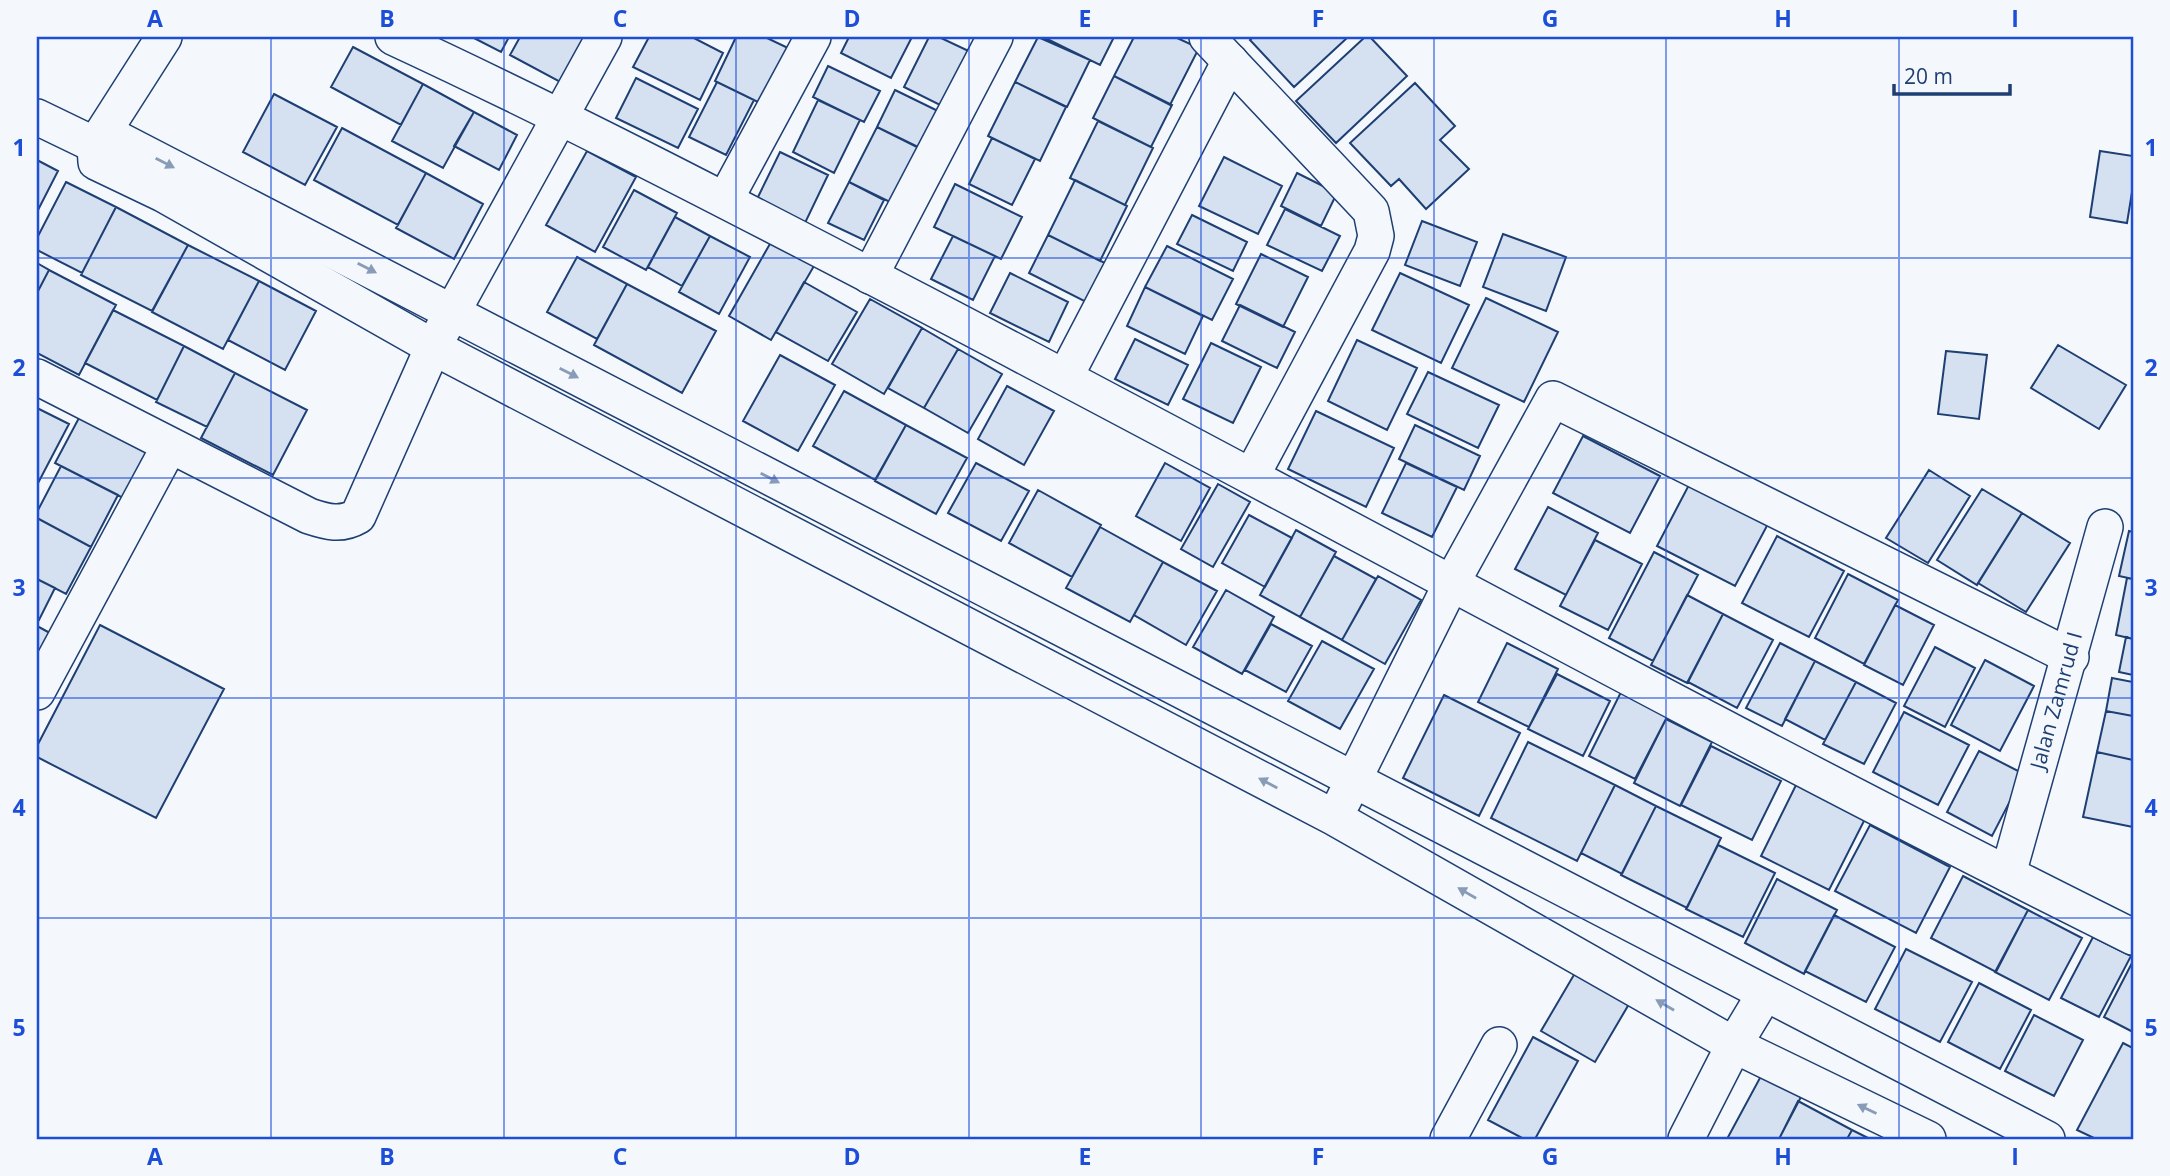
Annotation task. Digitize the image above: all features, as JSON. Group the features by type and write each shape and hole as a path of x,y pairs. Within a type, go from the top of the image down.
{"street":[{"path":"164,37 100,138 96,162 163,194 433,347 1335,818 1734,1045 1928,1139"},
{"path":"393,37 562,116 725,200 1252,475 1451,584 2133,937"},
{"path":"37,377 169,447 309,516 331,523 347,522 358,516 433,347 604,37"},
{"path":"725,200 813,37"},
{"path":"870,276 995,37"},
{"path":"1065,377 1219,49 1371,211 1376,236 1372,251 1252,475"},
{"path":"37,117 100,138 451,312 1764,995 2047,1139"},
{"path":"1335,818 1451,584 1553,399 2071,657"},
{"path":"37,692 169,447"},
{"name":"Jalan Zamrud I","path":"2008,874 2071,657 2105,527"},
{"path":"1686,1139 1734,1045 1764,995"},
{"path":"1455,1137 1499,1045"}],"building":[{"path":"472,37 509,37 501,52"},
{"path":"520,37 591,37 564,84 510,55"},
{"path":"649,37 692,37 723,53 700,100 633,67"},
{"path":"736,37 765,37 788,48 760,103 715,81"},
{"path":"849,37 912,37 891,78 841,53"},
{"path":"929,37 939,37 975,54 948,109 904,87"},
{"path":"1038,37 1090,60 1067,107 1015,82"},
{"path":"1043,37 1114,37 1100,65"},
{"path":"1134,37 1175,37 1199,48 1170,105 1114,76"},
{"path":"1253,37 1348,37 1294,87 1250,40"},
{"path":"1365,37 1370,37 1407,76 1336,143 1296,101"},
{"path":"353,47 423,84 401,125 331,87"},
{"path":"828,66 880,91 864,122 813,97"},
{"path":"1114,76 1172,105 1151,147 1093,118"},
{"path":"636,78 698,109 678,148 616,118"},
{"path":"717,82 754,100 726,155 689,137"},
{"path":"1015,82 1066,107 1040,161 988,136"},
{"path":"1415,83 1455,126 1440,140 1469,169 1426,209 1399,179 1391,186 1350,143"},
{"path":"423,84 474,112 443,168 392,141"},
{"path":"895,90 938,111 920,148 877,127"},
{"path":"274,94 337,127 305,185 243,152"},
{"path":"818,100 860,120 834,173 793,152"},
{"path":"474,112 517,135 499,170 454,146"},
{"path":"1098,121 1153,148 1125,205 1070,178"},
{"path":"877,127 923,150 896,205 849,182"},
{"path":"342,128 426,173 398,225 314,180"},
{"path":"992,138 1035,159 1012,205 969,184"},
{"path":"587,151 636,177 595,252 546,225"},
{"path":"2100,151 2133,156 2133,186 2127,223 2090,217"},
{"path":"780,152 828,175 805,223 757,199"},
{"path":"1224,157 1282,186 1258,234 1199,206"},
{"path":"37,160 58,171 37,212"},
{"path":"426,173 483,204 454,259 396,228"},
{"path":"1297,173 1337,193 1321,226 1281,206"},
{"path":"1075,180 1127,206 1100,261 1048,235"},
{"path":"66,182 116,207 82,273 37,250 37,238"},
{"path":"849,182 884,200 864,240 828,223"},
{"path":"955,184 1022,217 1001,259 934,227"},
{"path":"634,190 677,213 646,270 603,247"},
{"path":"116,207 188,245 152,311 81,275"},
{"path":"1285,209 1340,236 1322,271 1267,245"},
{"path":"1192,215 1247,242 1233,271 1177,244"},
{"path":"675,217 710,236 682,286 648,267"},
{"path":"1422,221 1477,242 1460,286 1405,265"},
{"path":"1503,234 1566,257 1546,311 1483,287"},
{"path":"1048,235 1113,267 1094,306 1029,273"},
{"path":"710,236 750,257 719,314 679,292"},
{"path":"953,236 995,256 973,300 931,279"},
{"path":"771,242 814,266 771,340 729,316"},
{"path":"188,245 259,281 223,349 152,312"},
{"path":"1167,246 1233,279 1212,320 1145,287"},
{"path":"1261,254 1308,277 1283,327 1236,304"},
{"path":"577,257 627,284 597,339 547,312"},
{"path":"37,263 49,270 37,293"},
{"path":"49,270 116,305 79,375 37,353 37,293"},
{"path":"1010,273 1068,302 1049,342 990,313"},
{"path":"1400,273 1469,305 1441,363 1372,330"},
{"path":"259,281 316,311 285,370 228,340"},
{"path":"804,282 857,312 828,361 776,332"},
{"path":"627,284 716,331 682,393 594,345"},
{"path":"1145,287 1203,316 1185,354 1127,326"},
{"path":"1486,298 1558,332 1524,402 1452,368"},
{"path":"870,299 922,328 884,394 832,364"},
{"path":"1240,305 1295,332 1277,368 1222,341"},
{"path":"113,310 184,346 157,400 85,363"},
{"path":"922,328 958,349 924,408 888,388"},
{"path":"1135,339 1188,365 1168,405 1115,379"},
{"path":"1357,340 1417,368 1387,430 1328,401"},
{"path":"1211,343 1261,367 1233,423 1183,399"},
{"path":"2058,345 2126,385 2099,429 2031,388"},
{"path":"184,346 235,373 207,427 156,402"},
{"path":"958,349 1002,374 968,433 924,408"},
{"path":"1946,351 1987,355 1979,419 1938,414"},
{"path":"780,355 835,385 798,451 743,421"},
{"path":"1428,372 1499,405 1478,448 1407,414"},
{"path":"235,373 307,410 273,475 201,438"},
{"path":"1007,386 1054,411 1024,465 978,439"},
{"path":"844,391 906,425 875,480 813,446"},
{"path":"37,408 69,424 37,485"},
{"path":"1316,411 1394,448 1366,507 1288,469"},
{"path":"80,416 147,451 123,498 55,463"},
{"path":"906,425 967,458 936,514 875,481"},
{"path":"1415,425 1480,456 1464,490 1399,459"},
{"path":"1583,436 1660,476 1630,533 1553,493"},
{"path":"976,463 1029,491 1001,541 948,513"},
{"path":"1165,463 1210,488 1181,541 1136,516"},
{"path":"1406,463 1457,487 1432,537 1382,513"},
{"path":"61,466 118,495 91,547 37,518 37,512"},
{"path":"1929,470 1970,496 1928,563 1886,538"},
{"path":"1691,481 1769,522 1735,586 1657,546"},
{"path":"1218,484 1250,502 1213,567 1181,549"},
{"path":"1982,489 2022,513 1977,585 1937,560"},
{"path":"1038,490 1101,525 1072,577 1009,543"},
{"path":"1548,507 1598,533 1566,595 1515,569"},
{"path":"2022,513 2070,543 2026,612 1978,583"},
{"path":"1249,515 1292,538 1265,587 1222,563"},
{"path":"37,518 91,547 66,594 37,579"},
{"path":"1100,527 1163,562 1130,622 1066,588"},
{"path":"1296,530 1336,552 1300,617 1260,595"},
{"path":"2129,531 2133,532 2133,579 2119,576"},
{"path":"1777,536 1844,571 1809,637 1742,603"},
{"path":"1595,540 1642,564 1608,630 1560,606"},
{"path":"1654,552 1698,575 1653,661 1609,638"},
{"path":"1334,556 1376,579 1342,640 1300,617"},
{"path":"1163,562 1217,591 1186,645 1134,615"},
{"path":"1848,574 1898,600 1864,664 1815,638"},
{"path":"1378,576 1421,600 1385,664 1342,640"},
{"path":"2127,578 2133,579 2133,639 2116,635"},
{"path":"37,579 55,588 39,620 37,619"},
{"path":"1226,590 1274,617 1242,674 1193,647"},
{"path":"1687,595 1723,614 1687,683 1651,665"},
{"path":"1895,605 1934,625 1903,685 1864,665"},
{"path":"1723,614 1773,640 1737,708 1688,682"},
{"path":"1271,624 1312,646 1286,692 1245,670"},
{"path":"100,625 224,689 156,818 37,757 37,746"},
{"path":"37,626 50,633 37,658"},
{"path":"2126,637 2133,639 2133,675 2119,672"},
{"path":"1322,641 1374,669 1340,729 1288,701"},
{"path":"1507,643 1558,669 1529,727 1478,702"},
{"path":"1780,643 1815,661 1782,726 1746,708"},
{"path":"1935,647 1975,668 1945,727 1904,706"},
{"path":"1985,660 2034,686 2000,751 1951,725"},
{"path":"1815,661 1856,682 1825,740 1785,719"},
{"path":"1557,674 1610,701 1583,756 1528,729"},
{"path":"2112,678 2133,682 2133,716 2106,711"},
{"path":"1856,682 1896,703 1864,764 1823,744"},
{"path":"1621,692 1668,715 1635,779 1589,756"},
{"path":"1444,695 1520,733 1479,816 1403,778"},
{"path":"2106,711 2133,716 2133,760 2097,752"},
{"path":"1904,712 1969,745 1938,805 1873,772"},
{"path":"1666,719 1712,742 1680,806 1634,783"},
{"path":"1528,742 1615,785 1577,861 1491,818"},
{"path":"1711,746 1781,781 1752,840 1681,805"},
{"path":"1979,751 2024,774 1992,836 1947,812"},
{"path":"2097,752 2133,760 2133,827 2083,817"},
{"path":"1797,783 1866,817 1829,890 1761,856"},
{"path":"1615,785 1656,806 1622,874 1581,853"},
{"path":"1656,806 1721,838 1687,908 1621,875"},
{"path":"1870,825 1950,867 1916,933 1835,891"},
{"path":"1718,845 1775,873 1743,937 1686,909"},
{"path":"1963,876 2028,910 1996,972 1931,938"},
{"path":"1777,879 1837,910 1804,974 1745,943"},
{"path":"2028,910 2082,938 2049,1000 1995,972"},
{"path":"1834,915 1895,947 1866,1002 1805,971"},
{"path":"2093,937 2131,956 2099,1017 2061,998"},
{"path":"1906,949 1972,982 1940,1042 1875,1009"},
{"path":"2133,961 2133,1032 2104,1017"},
{"path":"1575,973 1629,1004 1595,1062 1541,1031"},
{"path":"1979,983 2031,1010 2000,1069 1948,1042"},
{"path":"2034,1015 2083,1040 2054,1096 2005,1071"},
{"path":"1533,1037 1578,1061 1535,1139 1524,1139 1488,1120"},
{"path":"2123,1043 2133,1048 2133,1139 2096,1139 2077,1130"},
{"path":"1761,1076 1801,1097 1779,1139 1727,1139"},
{"path":"1798,1101 1852,1130 1847,1139 1779,1139"},
{"path":"1852,1130 1870,1139 1847,1139"}]}
